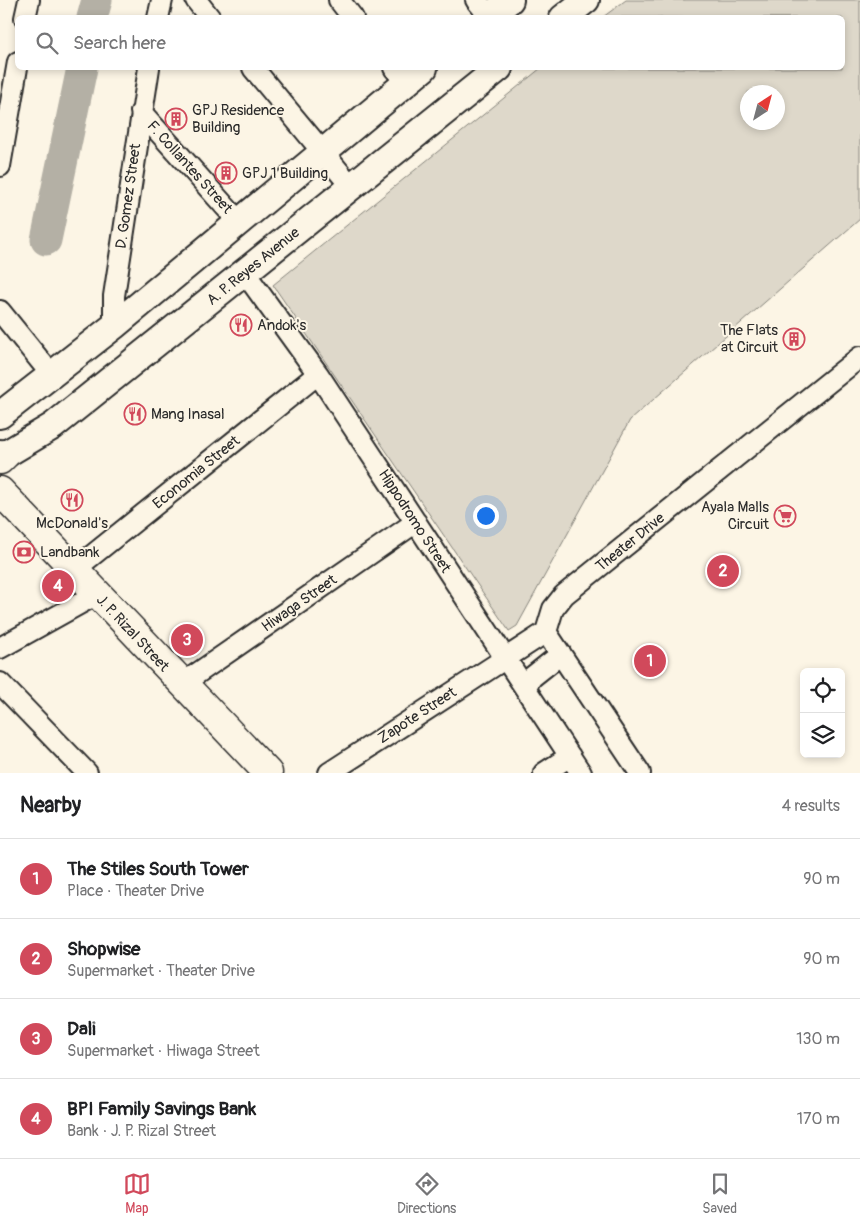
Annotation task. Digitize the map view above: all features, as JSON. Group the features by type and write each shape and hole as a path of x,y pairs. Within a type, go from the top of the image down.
{"main road":[{"name":"J. P. Rizal Street","path":"0,491 268,773"}],"street":[{"path":"26,15 29,0"},
{"path":"159,15 162,0"},
{"path":"196,0 208,15"},
{"path":"338,0 350,15"},
{"path":"484,11 510,0 522,15"},
{"path":"567,15 586,0"},
{"path":"0,166 17,70"},
{"name":"D. Gomez Street","path":"114,326 114,296 140,112 149,70"},
{"path":"255,70 350,185"},
{"name":"A. P. Reyes Avenue","path":"2,456 53,426 245,273 350,185 496,70"},
{"path":"0,415 114,326 324,152 408,72"},
{"name":"F. Collantes Street","path":"140,112 239,222"},
{"path":"294,176 321,210"},
{"name":"Hippodromo Street","path":"245,273 318,374 582,773"},
{"path":"0,311 51,374"},
{"name":"Theater Drive","path":"546,632 553,609 564,595 860,357"},
{"name":"Economia Street","path":"74,570 318,374"},
{"name":"Hiwaga Street","path":"182,684 416,522"},
{"path":"0,648 97,594"},
{"path":"546,632 640,773"},
{"name":"Zapote Street","path":"328,773 546,632"},
{"path":"525,687 532,677 561,654"},
{"path":"0,684 87,773"},
{"path":"544,773 570,756"}],"shaded area":[{"path":"626,0 860,0 860,219 630,420 517,626 509,631 273,285 539,70 845,70 845,15 606,15"}],"waterway":[{"path":"93,15 97,0"},
{"path":"46,240 82,70"}],"place":[{"name":"GPJ Residence Building","path":"176,119"},
{"name":"GPJ 1 Building","path":"226,173"},
{"name":"Andok's","path":"241,325"},
{"name":"The Flats at Circuit","path":"794,339"},
{"name":"Mang Inasal","path":"135,414"},
{"name":"McDonald's","path":"72,500"},
{"name":"Ayala Malls Circuit","path":"785,516"},
{"name":"Landbank","path":"24,552"},
{"name":"Shopwise","path":"723,571"},
{"name":"BPI Family Savings Bank","path":"58,586"},
{"name":"Dali","path":"187,640"},
{"name":"The Stiles South Tower","path":"650,661"}]}
